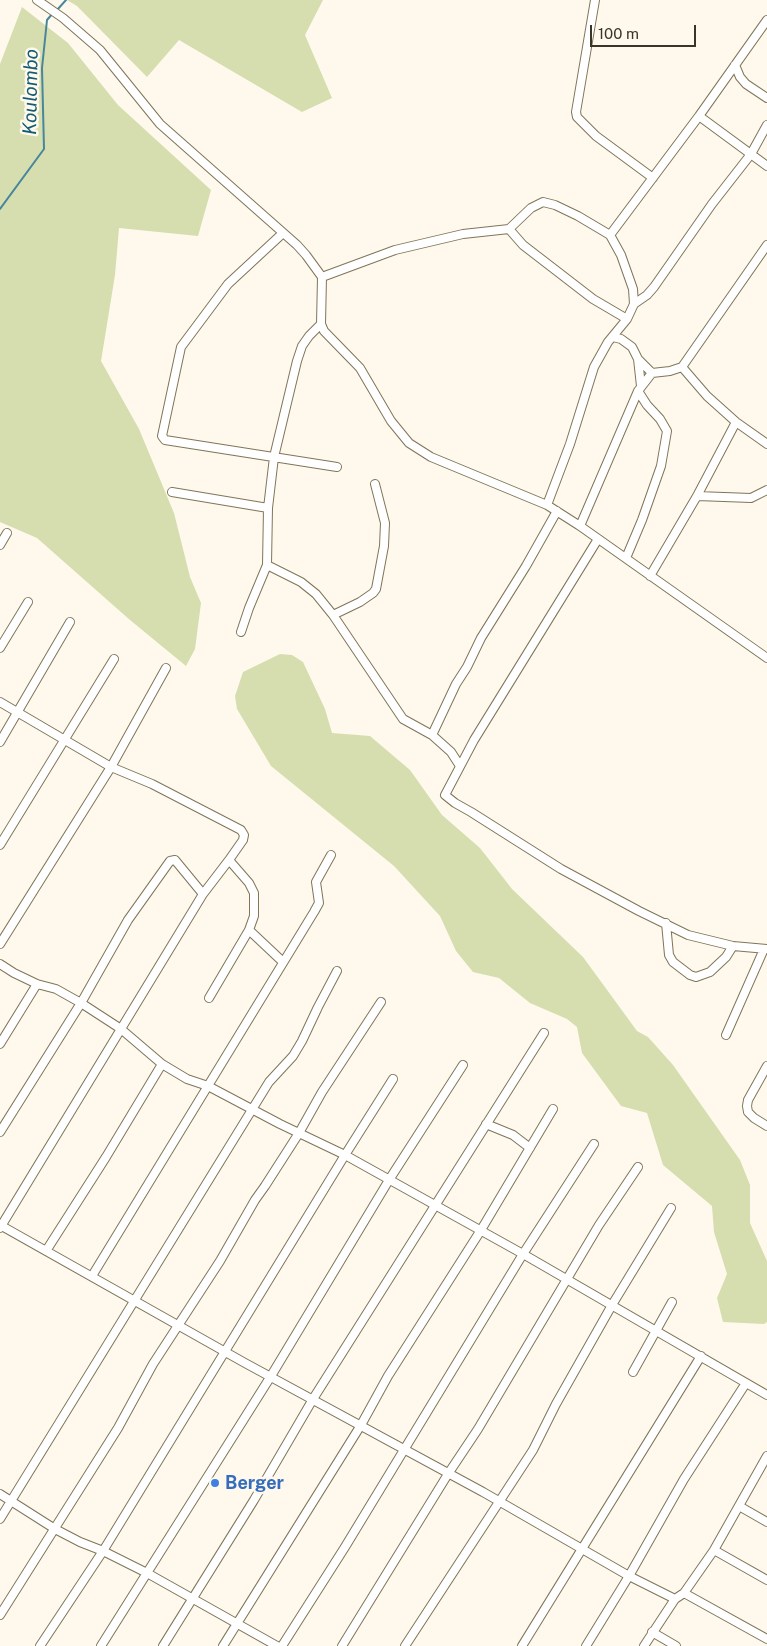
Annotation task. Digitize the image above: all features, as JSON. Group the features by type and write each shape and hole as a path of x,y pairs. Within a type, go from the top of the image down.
{"street":[{"path":"37,0 63,18 100,50 160,124 283,232 306,255 322,277 321,324 330,337 360,368 398,432 414,447 432,457 547,505 580,526 767,658"},
{"path":"595,0 576,112 577,117 596,136 653,178"},
{"path":"610,235 699,116 767,20"},
{"path":"735,65 740,77 746,84 767,98"},
{"path":"699,116 767,166"},
{"path":"547,505 570,444 594,367 608,342 627,319 634,304 647,294 685,245 712,204 751,154 767,126"},
{"path":"322,277 395,250 463,234 509,229 532,208 543,202 555,205 578,216 610,235 621,255 633,289 634,304"},
{"path":"509,229 523,245 594,299 627,319"},
{"path":"283,232 228,284 181,347 162,436 165,440 337,467"},
{"path":"580,526 639,389 652,373 670,371 682,367 767,245"},
{"path":"633,289 647,294"},
{"path":"614,311 615,333 629,344 638,360 652,373"},
{"path":"242,632 249,608 267,565 268,508 274,457 302,346 321,324"},
{"path":"626,558 661,466 666,431 660,419 647,405 639,389 638,360"},
{"path":"682,367 707,396 736,422 767,444"},
{"path":"650,576 697,496 736,422"},
{"path":"333,615 360,602 376,589 385,530 375,484"},
{"path":"697,496 751,498 767,490"},
{"path":"172,492 268,508"},
{"path":"432,735 453,690 481,638 557,512"},
{"path":"0,544 7,533"},
{"path":"598,539 460,766 446,793 447,797 567,872 688,935 733,946 766,949 726,1035"},
{"path":"267,565 301,582 316,594 333,615 403,720 432,735 450,752 460,766"},
{"path":"0,648 28,602"},
{"path":"0,742 70,622"},
{"path":"0,844 114,659"},
{"path":"0,944 111,767 166,668"},
{"path":"0,702 111,767 152,784 241,830 244,835 243,840 203,894 0,1226 313,1398 629,1576 676,1598"},
{"path":"92,1276 319,903 316,882 331,855"},
{"path":"0,1132 82,1003 128,920 170,861 175,860 203,894"},
{"path":"209,998 249,930 254,916 254,893 249,883 229,860"},
{"path":"666,923 669,955 680,968 696,977 704,975 717,966 733,946"},
{"path":"249,930 283,962"},
{"path":"0,964 37,984 56,989 82,1003 121,1029 162,1064 187,1079 208,1086 345,1155 481,1230 767,1395"},
{"path":"0,1519 269,1082 293,1056 337,971"},
{"path":"0,1044 37,984"},
{"path":"0,1615 118,1428 154,1364 220,1261 255,1200 299,1133 322,1092 381,1002"},
{"path":"163,1646 254,1500 313,1398 544,1033"},
{"path":"46,1251 162,1064"},
{"path":"101,1646 271,1376 389,1180 463,1065"},
{"path":"767,1066 748,1100 747,1106 748,1112 754,1118 767,1126"},
{"path":"40,1646 103,1550 393,1079"},
{"path":"224,1646 361,1425 388,1376 481,1230 553,1109"},
{"path":"486,1124 513,1135 530,1148"},
{"path":"282,1646 345,1547 523,1254 594,1144"},
{"path":"342,1646 448,1474 478,1429 508,1376 540,1328 599,1225 638,1167"},
{"path":"405,1646 533,1450 556,1404 612,1305 670,1208"},
{"path":"633,1372 672,1302"},
{"path":"522,1646 702,1356"},
{"path":"586,1646 629,1576 684,1479 746,1383"},
{"path":"644,1646 676,1598 684,1593 714,1550 766,1459"},
{"path":"0,1494 55,1529 80,1542 103,1550 147,1573 236,1625 277,1646"},
{"path":"739,1506 767,1522"},
{"path":"714,1550 767,1580"},
{"path":"684,1593 767,1639"},
{"path":"652,1632 676,1646"}],"green space":[{"path":"67,0 323,0 305,35 332,98 302,112 179,40 147,77 77,6"},
{"path":"22,7 68,43 118,105 211,190 198,236 119,228 115,275 101,361 139,429 174,513 190,577 201,603 195,649 186,666 130,620 37,538 0,522 0,64"},
{"path":"280,654 292,655 303,662 325,709 332,733 370,736 410,770 442,815 480,848 512,889 583,957 637,1031 648,1037 673,1065 740,1160 750,1185 750,1223 767,1261 767,1322 764,1324 723,1322 717,1298 727,1274 714,1232 712,1206 663,1165 647,1113 621,1106 582,1053 577,1027 567,1019 530,1003 499,978 473,972 456,951 440,916 394,866 271,766 237,709 235,696 243,672"}],"waterway":[{"name":"Koulombo","path":"57,10 66,0"},
{"name":"Koulombo","path":"0,209 44,149 42,68 47,20 53,13"}],"place":[{"name":"Berger","path":"215,1483"}]}
